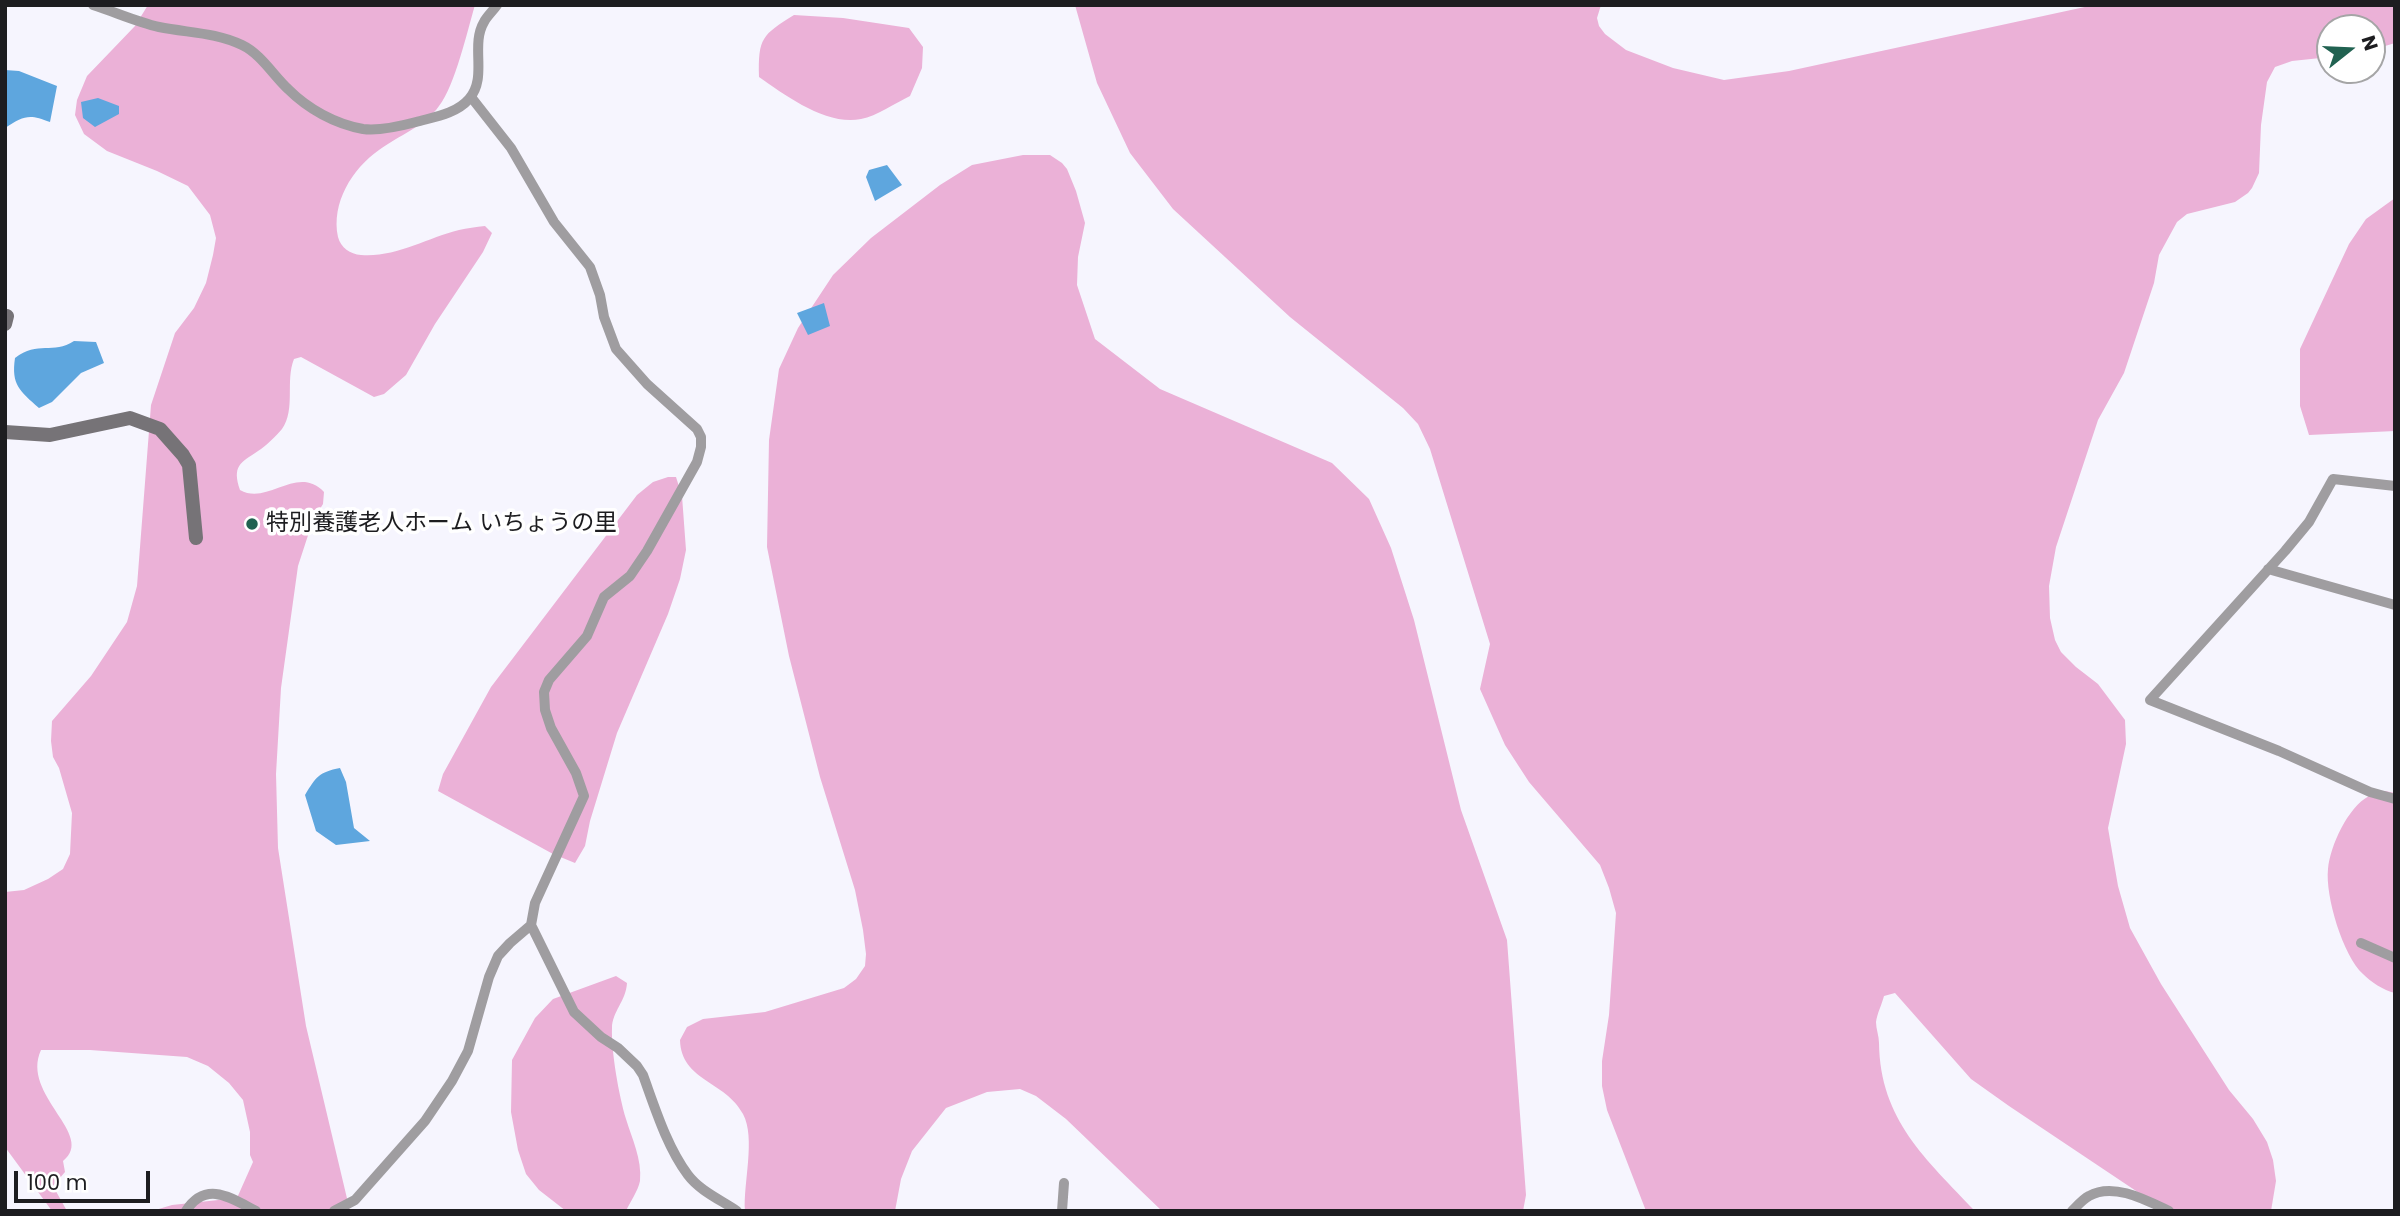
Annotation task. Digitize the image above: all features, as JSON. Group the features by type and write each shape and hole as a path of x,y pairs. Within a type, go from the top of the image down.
{"street":[{"path":"93,5 159,27 222,36 246,46 289,90 314,110 336,121 365,130 443,115 461,106 471,97 478,80 482,23 497,5"},
{"path":"471,97 511,148 554,222 590,267 616,349 629,366 697,429 701,437 697,462 647,551 630,576 604,597 587,636 550,680 544,692 545,710 551,728 576,773 584,796 535,903 531,925 573,1013 637,1066 675,1154 689,1176 737,1211"},
{"path":"5,432 50,435 130,418 160,429 183,454 189,465 196,538"},
{"path":"2395,486 2333,479 2309,522 2150,699 2326,770 2370,792 2395,799"},
{"path":"2269,569 2395,606"},
{"path":"334,1211 355,1200 425,1121 468,1051 489,977 498,956 531,925"},
{"path":"2361,943 2395,958"},
{"path":"1062,1211 1064,1183"},
{"path":"2072,1211 2088,1196 2105,1190 2147,1200 2169,1211"},
{"path":"186,1211 198,1198 210,1193 222,1194 256,1211"}],"shaded area":[{"path":"148,5 475,5 445,97 426,119 379,150 360,167 341,200 337,224 341,244 350,252 361,255 386,253 447,233 485,226 492,233 483,252 435,324 406,375 384,394 374,397 301,357 294,359 290,376 289,413 282,429 242,462 237,470 240,490 251,494 303,482 324,492 323,504 313,520 298,566 281,688 276,774 278,848 306,1026 350,1211 152,1211 172,1205 237,1198 253,1162 243,1100 229,1083 208,1066 187,1057 90,1050 41,1050 37,1067 40,1083 71,1139 71,1151 63,1161 65,1172 53,1186 67,1211 52,1211 5,1147 5,892 24,890 48,879 63,869 70,854 72,813 59,768 53,757 52,721 91,676 127,622 137,586 151,405 175,333 194,308 206,283 216,238 210,215 188,186 107,151 84,134 75,115 77,100 87,76 135,26"},
{"path":"1075,5 1601,5 1597,18 1599,26 1626,50 1673,68 1724,80 1789,71 2094,5 2395,5 2395,43 2386,46 2386,14 2316,14 2316,58 2292,61 2275,67 2267,82 2261,125 2259,173 2252,188 2235,202 2187,214 2177,222 2159,255 2154,283 2124,373 2098,420 2056,547 2049,586 2050,618 2061,652 2098,684 2125,720 2126,744 2108,828 2118,886 2130,928 2161,984 2229,1090 2253,1119 2267,1142 2276,1181 2271,1211 2166,1211 1971,1079 1895,993 1884,996 1876,1022 1881,1070 1888,1094 1897,1116 1923,1155 1975,1211 1646,1211 1607,1110 1602,1086 1616,913 1609,888 1600,865 1529,782 1505,745 1480,689 1490,644 1430,449 1418,424 1403,408 1290,317 1173,209 1130,153 1097,83"},
{"path":"794,15 843,18 909,28 923,47 922,68 910,96 873,115 848,120 807,108 770,85 759,77 761,46 769,33"},
{"path":"1023,155 1050,155 1062,163 1076,191 1085,223 1078,257 1077,285 1095,339 1160,389 1332,463 1369,499 1391,548 1414,620 1461,810 1507,940 1526,1195 1523,1211 1162,1211 1066,1119 1036,1096 1020,1089 987,1092 946,1108 912,1151 901,1179 895,1211 745,1211 749,1148 747,1124 735,1103 688,1064 682,1054 680,1040 687,1027 703,1019 765,1012 844,988 856,979 865,966 866,954 855,890 820,777 789,656 767,547 769,440 779,369 798,328 833,275 871,238 940,185 972,165"},
{"path":"2395,198 2395,431 2309,435 2300,406 2300,349 2349,244 2366,219"},
{"path":"676,477 682,496 686,550 680,579 668,614 617,733 585,846 575,863 553,854 438,791 443,774 491,687 637,495 653,482"},
{"path":"2385,791 2395,793 2395,993 2373,983 2349,954 2332,909 2328,881 2332,849 2347,818 2361,801"},
{"path":"616,976 627,983 613,1022 614,1061 623,1109 638,1157 640,1181 626,1211 566,1211 539,1190 526,1174 518,1150 511,1112 512,1060 535,1018 553,999"}],"water":[{"path":"5,70 19,71 57,86 50,122 27,117 5,128"},
{"path":"98,98 119,106 119,114 95,127 83,118 81,102"},
{"path":"887,165 902,185 875,201 866,177 869,170"},
{"path":"824,303 830,326 808,335 797,313"},
{"path":"74,341 96,342 104,363 81,373 52,402 39,408 18,387 14,375 15,358 31,350 59,347"},
{"path":"340,768 346,782 354,828 370,841 336,845 316,831 305,795 319,776"}],"place":[{"name":"特別養護老人ホーム いちょうの里","path":"252,524"}]}
